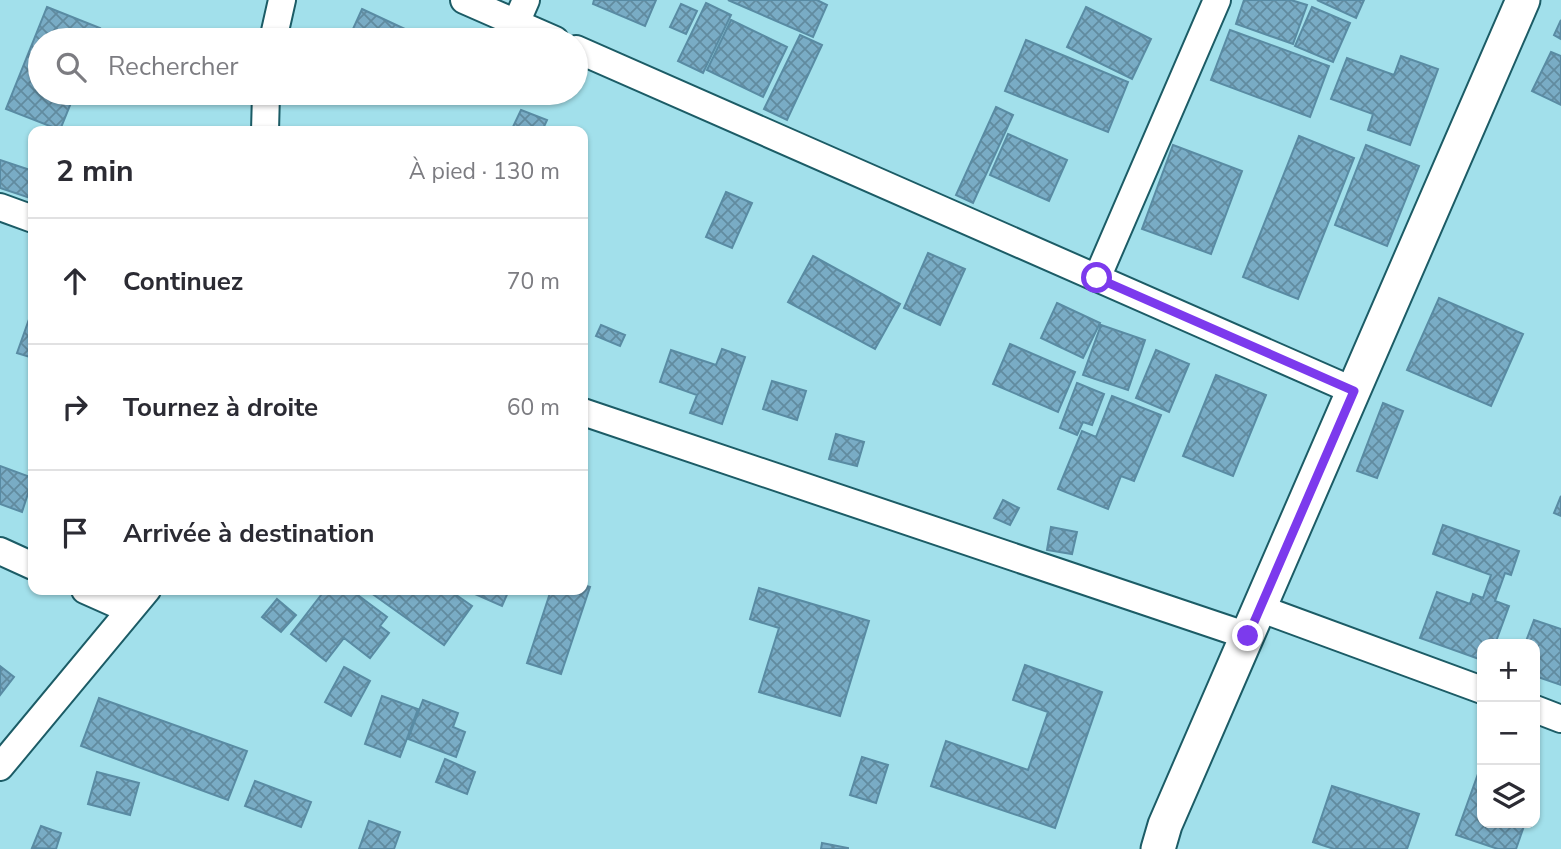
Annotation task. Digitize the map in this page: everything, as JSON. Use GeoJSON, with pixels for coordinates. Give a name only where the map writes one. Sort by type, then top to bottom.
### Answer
{"type":"FeatureCollection","features":[{"type":"Feature","properties":{"kind":"street"},"geometry":{"type":"LineString","coordinates":[[276,28],[282,0]]}},
{"type":"Feature","properties":{"kind":"street"},"geometry":{"type":"LineString","coordinates":[[464,0],[521,11],[541,28]]}},
{"type":"Feature","properties":{"kind":"street"},"geometry":{"type":"LineString","coordinates":[[1097,278],[1217,0]]}},
{"type":"Feature","properties":{"kind":"street"},"geometry":{"type":"LineString","coordinates":[[1158,849],[1165,825],[1523,0]]}},
{"type":"Feature","properties":{"kind":"street"},"geometry":{"type":"LineString","coordinates":[[588,54],[1354,391]]}},
{"type":"Feature","properties":{"kind":"street"},"geometry":{"type":"LineString","coordinates":[[265,126],[266,105]]}},
{"type":"Feature","properties":{"kind":"street"},"geometry":{"type":"LineString","coordinates":[[0,207],[28,217]]}},
{"type":"Feature","properties":{"kind":"street"},"geometry":{"type":"LineString","coordinates":[[588,414],[1253,622],[1477,689]]}},
{"type":"Feature","properties":{"kind":"street"},"geometry":{"type":"LineString","coordinates":[[0,551],[28,564]]}},
{"type":"Feature","properties":{"kind":"street"},"geometry":{"type":"LineString","coordinates":[[96,595],[130,610]]}},
{"type":"Feature","properties":{"kind":"street"},"geometry":{"type":"LineString","coordinates":[[0,767],[143,595]]}},
{"type":"Feature","properties":{"kind":"street"},"geometry":{"type":"LineString","coordinates":[[1540,711],[1561,719]]}},
{"type":"Feature","properties":{"kind":"building"},"geometry":{"type":"Polygon","coordinates":[[[594,0],[656,0],[645,26],[593,4],[594,0]]]}},
{"type":"Feature","properties":{"kind":"building"},"geometry":{"type":"Polygon","coordinates":[[[728,0],[817,0],[827,5],[813,37],[728,0]]]}},
{"type":"Feature","properties":{"kind":"building"},"geometry":{"type":"Polygon","coordinates":[[[1244,0],[1291,0],[1307,5],[1293,44],[1236,24],[1244,0]]]}},
{"type":"Feature","properties":{"kind":"building"},"geometry":{"type":"Polygon","coordinates":[[[1317,0],[1364,0],[1356,18],[1317,0]]]}},
{"type":"Feature","properties":{"kind":"building"},"geometry":{"type":"Polygon","coordinates":[[[706,3],[731,15],[703,73],[678,61],[706,3]]]}},
{"type":"Feature","properties":{"kind":"building"},"geometry":{"type":"Polygon","coordinates":[[[681,4],[697,11],[686,34],[670,27],[681,4]]]}},
{"type":"Feature","properties":{"kind":"building"},"geometry":{"type":"Polygon","coordinates":[[[47,7],[100,28],[39,28],[47,7]]]}},
{"type":"Feature","properties":{"kind":"building"},"geometry":{"type":"Polygon","coordinates":[[[1086,7],[1151,39],[1132,79],[1067,47],[1086,7]]]}},
{"type":"Feature","properties":{"kind":"building"},"geometry":{"type":"Polygon","coordinates":[[[1312,7],[1350,23],[1333,62],[1295,46],[1312,7]]]}},
{"type":"Feature","properties":{"kind":"building"},"geometry":{"type":"Polygon","coordinates":[[[362,9],[403,28],[353,28],[362,9]]]}},
{"type":"Feature","properties":{"kind":"building"},"geometry":{"type":"Polygon","coordinates":[[[731,20],[787,47],[763,97],[707,70],[731,20]]]}},
{"type":"Feature","properties":{"kind":"building"},"geometry":{"type":"Polygon","coordinates":[[[1561,20],[1561,39],[1554,35],[1561,20]]]}},
{"type":"Feature","properties":{"kind":"building"},"geometry":{"type":"Polygon","coordinates":[[[1230,30],[1329,66],[1310,117],[1211,80],[1230,30]]]}},
{"type":"Feature","properties":{"kind":"building"},"geometry":{"type":"Polygon","coordinates":[[[800,35],[822,45],[787,120],[764,109],[800,35]]]}},
{"type":"Feature","properties":{"kind":"building"},"geometry":{"type":"Polygon","coordinates":[[[1026,40],[1128,82],[1108,132],[1005,91],[1026,40]]]}},
{"type":"Feature","properties":{"kind":"building"},"geometry":{"type":"Polygon","coordinates":[[[1551,52],[1561,56],[1561,105],[1532,91],[1551,52]]]}},
{"type":"Feature","properties":{"kind":"building"},"geometry":{"type":"Polygon","coordinates":[[[28,54],[28,105],[70,105],[62,126],[50,126],[6,109],[28,54]]]}},
{"type":"Feature","properties":{"kind":"building"},"geometry":{"type":"Polygon","coordinates":[[[1401,56],[1438,69],[1410,145],[1368,130],[1373,114],[1331,99],[1347,58],[1394,75],[1401,56]]]}},
{"type":"Feature","properties":{"kind":"building"},"geometry":{"type":"Polygon","coordinates":[[[996,107],[1013,115],[973,203],[956,195],[996,107]]]}},
{"type":"Feature","properties":{"kind":"building"},"geometry":{"type":"Polygon","coordinates":[[[521,110],[547,120],[544,126],[513,126],[521,110]]]}},
{"type":"Feature","properties":{"kind":"building"},"geometry":{"type":"Polygon","coordinates":[[[1008,134],[1067,160],[1049,201],[990,175],[1008,134]]]}},
{"type":"Feature","properties":{"kind":"building"},"geometry":{"type":"Polygon","coordinates":[[[1299,136],[1354,158],[1298,299],[1243,277],[1299,136]]]}},
{"type":"Feature","properties":{"kind":"building"},"geometry":{"type":"Polygon","coordinates":[[[1173,145],[1242,171],[1211,254],[1142,229],[1173,145]]]}},
{"type":"Feature","properties":{"kind":"building"},"geometry":{"type":"Polygon","coordinates":[[[1366,145],[1419,166],[1387,246],[1335,225],[1366,145]]]}},
{"type":"Feature","properties":{"kind":"building"},"geometry":{"type":"Polygon","coordinates":[[[0,160],[28,169],[28,197],[0,188],[0,160]]]}},
{"type":"Feature","properties":{"kind":"building"},"geometry":{"type":"Polygon","coordinates":[[[726,192],[752,203],[732,248],[706,237],[726,192]]]}},
{"type":"Feature","properties":{"kind":"building"},"geometry":{"type":"Polygon","coordinates":[[[928,253],[965,269],[940,325],[904,308],[928,253]]]}},
{"type":"Feature","properties":{"kind":"building"},"geometry":{"type":"Polygon","coordinates":[[[813,256],[900,304],[875,349],[788,302],[813,256]]]}},
{"type":"Feature","properties":{"kind":"building"},"geometry":{"type":"Polygon","coordinates":[[[1439,298],[1523,334],[1491,406],[1407,370],[1439,298]]]}},
{"type":"Feature","properties":{"kind":"building"},"geometry":{"type":"Polygon","coordinates":[[[1057,303],[1100,323],[1083,358],[1041,338],[1057,303]]]}},
{"type":"Feature","properties":{"kind":"building"},"geometry":{"type":"Polygon","coordinates":[[[28,322],[28,356],[17,353],[28,322]]]}},
{"type":"Feature","properties":{"kind":"building"},"geometry":{"type":"Polygon","coordinates":[[[601,325],[625,335],[620,346],[596,336],[601,325]]]}},
{"type":"Feature","properties":{"kind":"building"},"geometry":{"type":"Polygon","coordinates":[[[1101,325],[1145,340],[1128,390],[1083,375],[1101,325]]]}},
{"type":"Feature","properties":{"kind":"building"},"geometry":{"type":"Polygon","coordinates":[[[1010,344],[1075,372],[1058,412],[993,384],[1010,344]]]}},
{"type":"Feature","properties":{"kind":"building"},"geometry":{"type":"Polygon","coordinates":[[[722,349],[745,357],[722,424],[690,413],[697,395],[660,382],[671,350],[716,365],[722,349]]]}},
{"type":"Feature","properties":{"kind":"building"},"geometry":{"type":"Polygon","coordinates":[[[1156,350],[1189,364],[1169,412],[1136,398],[1156,350]]]}},
{"type":"Feature","properties":{"kind":"building"},"geometry":{"type":"Polygon","coordinates":[[[1216,375],[1266,395],[1233,476],[1183,456],[1216,375]]]}},
{"type":"Feature","properties":{"kind":"building"},"geometry":{"type":"Polygon","coordinates":[[[772,381],[806,391],[797,420],[763,409],[772,381]]]}},
{"type":"Feature","properties":{"kind":"building"},"geometry":{"type":"Polygon","coordinates":[[[1077,383],[1104,394],[1092,425],[1083,422],[1077,435],[1060,428],[1077,383]]]}},
{"type":"Feature","properties":{"kind":"building"},"geometry":{"type":"Polygon","coordinates":[[[1112,396],[1161,415],[1134,481],[1121,476],[1108,509],[1058,489],[1082,431],[1096,437],[1112,396]]]}},
{"type":"Feature","properties":{"kind":"building"},"geometry":{"type":"Polygon","coordinates":[[[1383,403],[1403,411],[1377,478],[1357,471],[1383,403]]]}},
{"type":"Feature","properties":{"kind":"building"},"geometry":{"type":"Polygon","coordinates":[[[836,434],[864,442],[857,466],[829,459],[836,434]]]}},
{"type":"Feature","properties":{"kind":"building"},"geometry":{"type":"Polygon","coordinates":[[[0,466],[28,476],[28,493],[22,512],[0,504],[0,466]]]}},
{"type":"Feature","properties":{"kind":"building"},"geometry":{"type":"Polygon","coordinates":[[[1561,496],[1561,516],[1554,513],[1561,496]]]}},
{"type":"Feature","properties":{"kind":"building"},"geometry":{"type":"Polygon","coordinates":[[[1003,500],[1019,508],[1010,525],[994,518],[1003,500]]]}},
{"type":"Feature","properties":{"kind":"building"},"geometry":{"type":"Polygon","coordinates":[[[1443,525],[1519,551],[1511,575],[1505,573],[1495,601],[1509,606],[1497,639],[1477,639],[1477,658],[1420,638],[1437,592],[1470,604],[1473,594],[1483,598],[1491,575],[1433,554],[1443,525]]]}},
{"type":"Feature","properties":{"kind":"building"},"geometry":{"type":"Polygon","coordinates":[[[1051,527],[1077,532],[1072,554],[1047,550],[1051,527]]]}},
{"type":"Feature","properties":{"kind":"building"},"geometry":{"type":"Polygon","coordinates":[[[759,588],[869,621],[840,716],[759,692],[779,628],[750,619],[759,588]]]}},
{"type":"Feature","properties":{"kind":"building"},"geometry":{"type":"Polygon","coordinates":[[[321,595],[358,595],[387,617],[380,626],[389,633],[370,658],[344,638],[326,661],[291,634],[321,595]]]}},
{"type":"Feature","properties":{"kind":"building"},"geometry":{"type":"Polygon","coordinates":[[[374,595],[456,595],[472,606],[444,645],[374,595]]]}},
{"type":"Feature","properties":{"kind":"building"},"geometry":{"type":"Polygon","coordinates":[[[477,595],[507,595],[502,606],[477,595]]]}},
{"type":"Feature","properties":{"kind":"building"},"geometry":{"type":"Polygon","coordinates":[[[549,595],[587,595],[561,674],[527,663],[549,595]]]}},
{"type":"Feature","properties":{"kind":"building"},"geometry":{"type":"Polygon","coordinates":[[[277,599],[296,615],[281,632],[262,617],[277,599]]]}},
{"type":"Feature","properties":{"kind":"building"},"geometry":{"type":"Polygon","coordinates":[[[1534,620],[1561,629],[1561,685],[1540,678],[1540,639],[1527,639],[1534,620]]]}},
{"type":"Feature","properties":{"kind":"building"},"geometry":{"type":"Polygon","coordinates":[[[1025,665],[1102,692],[1055,828],[931,786],[946,741],[1028,770],[1048,712],[1013,700],[1025,665]]]}},
{"type":"Feature","properties":{"kind":"building"},"geometry":{"type":"Polygon","coordinates":[[[0,666],[14,677],[0,695],[0,666]]]}},
{"type":"Feature","properties":{"kind":"building"},"geometry":{"type":"Polygon","coordinates":[[[344,667],[370,681],[351,716],[325,702],[344,667]]]}},
{"type":"Feature","properties":{"kind":"building"},"geometry":{"type":"Polygon","coordinates":[[[382,696],[418,709],[400,757],[365,744],[382,696]]]}},
{"type":"Feature","properties":{"kind":"building"},"geometry":{"type":"Polygon","coordinates":[[[99,698],[247,751],[228,800],[81,746],[99,698]]]}},
{"type":"Feature","properties":{"kind":"building"},"geometry":{"type":"Polygon","coordinates":[[[423,700],[458,713],[453,727],[465,732],[456,757],[408,739],[423,700]]]}},
{"type":"Feature","properties":{"kind":"building"},"geometry":{"type":"Polygon","coordinates":[[[862,757],[888,765],[876,803],[850,795],[862,757]]]}},
{"type":"Feature","properties":{"kind":"building"},"geometry":{"type":"Polygon","coordinates":[[[445,759],[475,772],[467,794],[436,782],[445,759]]]}},
{"type":"Feature","properties":{"kind":"building"},"geometry":{"type":"Polygon","coordinates":[[[97,772],[139,783],[130,815],[88,804],[97,772]]]}},
{"type":"Feature","properties":{"kind":"building"},"geometry":{"type":"Polygon","coordinates":[[[1477,777],[1477,828],[1523,828],[1516,849],[1498,849],[1456,835],[1477,777]]]}},
{"type":"Feature","properties":{"kind":"building"},"geometry":{"type":"Polygon","coordinates":[[[255,781],[311,802],[301,827],[245,806],[255,781]]]}},
{"type":"Feature","properties":{"kind":"building"},"geometry":{"type":"Polygon","coordinates":[[[1332,786],[1419,814],[1407,849],[1334,849],[1313,842],[1332,786]]]}},
{"type":"Feature","properties":{"kind":"building"},"geometry":{"type":"Polygon","coordinates":[[[369,821],[400,832],[394,849],[359,849],[369,821]]]}},
{"type":"Feature","properties":{"kind":"building"},"geometry":{"type":"Polygon","coordinates":[[[41,826],[61,833],[56,849],[32,848],[41,826]]]}},
{"type":"Feature","properties":{"kind":"building"},"geometry":{"type":"Polygon","coordinates":[[[822,843],[848,848],[848,849],[821,849],[822,843]]]}},
{"type":"Feature","properties":{"kind":"route"},"geometry":{"type":"LineString","coordinates":[[1097,278],[1354,391],[1248,636]]}}]}
